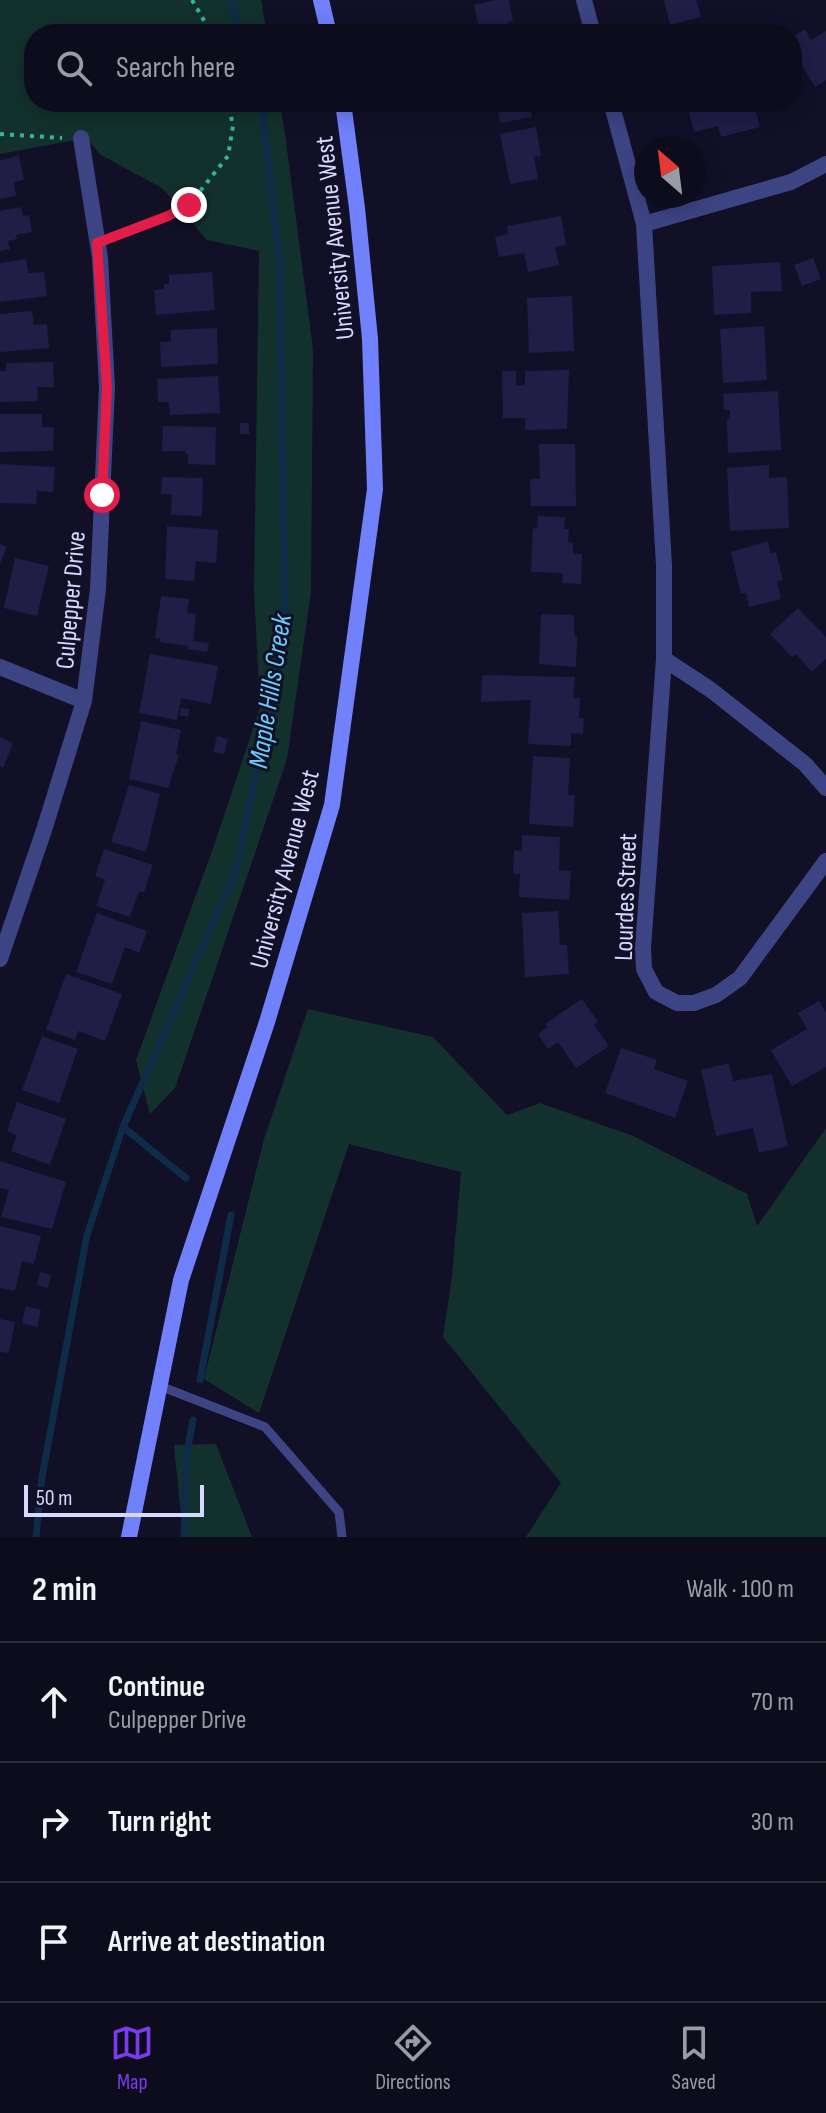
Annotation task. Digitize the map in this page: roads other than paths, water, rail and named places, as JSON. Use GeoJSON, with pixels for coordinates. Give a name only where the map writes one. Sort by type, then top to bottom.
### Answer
{"type":"FeatureCollection","features":[{"type":"Feature","properties":{"kind":"main road"},"geometry":{"type":"LineString","coordinates":[[321,0],[327,24]]}},
{"type":"Feature","properties":{"kind":"main road","name":"University Avenue West"},"geometry":{"type":"LineString","coordinates":[[129,1537],[181,1280],[267,1022],[332,805],[375,489],[370,339],[344,112]]}},
{"type":"Feature","properties":{"kind":"street"},"geometry":{"type":"LineString","coordinates":[[584,0],[590,24]]}},
{"type":"Feature","properties":{"kind":"street","name":"Lourdes Street"},"geometry":{"type":"LineString","coordinates":[[614,112],[644,224],[664,565],[664,659],[643,948],[644,969],[656,992],[677,1003],[694,1003],[716,995],[740,978],[826,861]]}},
{"type":"Feature","properties":{"kind":"street","name":"Culpepper Drive"},"geometry":{"type":"LineString","coordinates":[[0,959],[84,701],[98,589],[107,387],[97,243],[81,138]]}},
{"type":"Feature","properties":{"kind":"street"},"geometry":{"type":"LineString","coordinates":[[644,224],[791,182],[826,164]]}},
{"type":"Feature","properties":{"kind":"street"},"geometry":{"type":"LineString","coordinates":[[664,659],[711,690],[805,764],[826,788]]}},
{"type":"Feature","properties":{"kind":"street"},"geometry":{"type":"LineString","coordinates":[[0,667],[84,701]]}},
{"type":"Feature","properties":{"kind":"lane"},"geometry":{"type":"LineString","coordinates":[[160,1386],[265,1427],[339,1512],[342,1537]]}},
{"type":"Feature","properties":{"kind":"waterway","name":"Maple Hills Creek"},"geometry":{"type":"LineString","coordinates":[[230,0],[238,24]]}},
{"type":"Feature","properties":{"kind":"waterway","name":"Maple Hills Creek"},"geometry":{"type":"LineString","coordinates":[[36,1537],[42,1477],[87,1235],[123,1127],[237,868],[285,627],[280,267],[262,112]]}},
{"type":"Feature","properties":{"kind":"waterway","name":"Maple Hills Creek"},"geometry":{"type":"LineString","coordinates":[[123,1127],[186,1178]]}},
{"type":"Feature","properties":{"kind":"waterway","name":"Maple Hills Creek"},"geometry":{"type":"LineString","coordinates":[[200,1380],[231,1215]]}},
{"type":"Feature","properties":{"kind":"waterway","name":"Maple Hills Creek"},"geometry":{"type":"LineString","coordinates":[[184,1537],[186,1457],[193,1420]]}}]}
